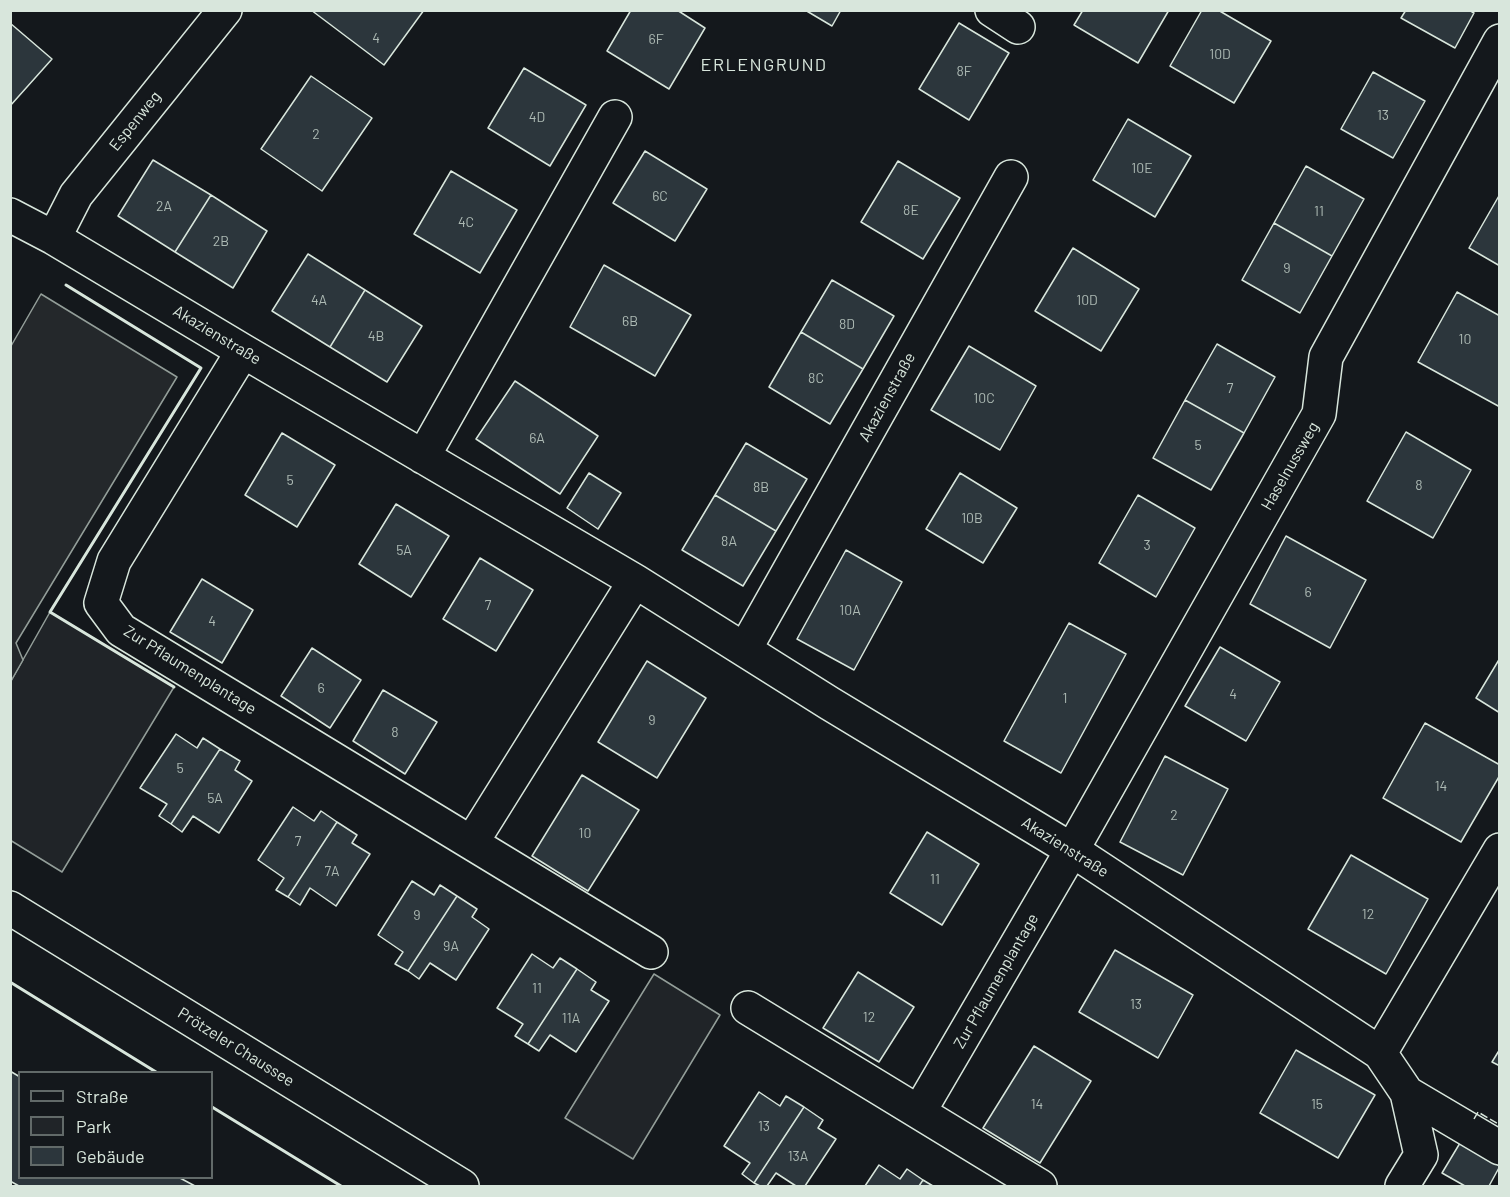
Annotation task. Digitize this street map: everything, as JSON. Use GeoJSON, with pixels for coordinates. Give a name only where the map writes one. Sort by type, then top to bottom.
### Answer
{"type":"FeatureCollection","features":[{"type":"Feature","properties":{"kind":"street","name":"Espenweg"},"geometry":{"type":"LineString","coordinates":[[54,238],[76,195],[225,10]]}},
{"type":"Feature","properties":{"kind":"street","name":"Haselnussweg"},"geometry":{"type":"LineString","coordinates":[[1072,850],[1320,414],[1326,357],[1500,41]]}},
{"type":"Feature","properties":{"kind":"street"},"geometry":{"type":"LineString","coordinates":[[423,457],[615,117]]}},
{"type":"Feature","properties":{"kind":"street","name":"Akazienstraße"},"geometry":{"type":"LineString","coordinates":[[745,649],[1011,177]]}},
{"type":"Feature","properties":{"kind":"street","name":"Akazienstraße"},"geometry":{"type":"LineString","coordinates":[[10,215],[54,238],[634,581],[1072,850],[1380,1053],[1407,1093],[1500,1148]]}},
{"type":"Feature","properties":{"kind":"street","name":"Zur Pflaumenplantage"},"geometry":{"type":"LineString","coordinates":[[243,351],[114,561],[101,603],[121,630],[651,952]]}},
{"type":"Feature","properties":{"kind":"street"},"geometry":{"type":"LineString","coordinates":[[472,842],[634,581]]}},
{"type":"Feature","properties":{"kind":"street","name":"Zur Pflaumenplantage"},"geometry":{"type":"LineString","coordinates":[[919,1112],[1072,850]]}},
{"type":"Feature","properties":{"kind":"street"},"geometry":{"type":"LineString","coordinates":[[1380,1053],[1500,850]]}},
{"type":"Feature","properties":{"kind":"street","name":"Prötzeler Chaussee"},"geometry":{"type":"LineString","coordinates":[[10,908],[462,1186]]}},
{"type":"Feature","properties":{"kind":"street"},"geometry":{"type":"LineString","coordinates":[[748,1008],[1040,1186]]}},
{"type":"Feature","properties":{"kind":"street"},"geometry":{"type":"LineString","coordinates":[[1402,1186],[1421,1155],[1407,1093]]}},
{"type":"Feature","properties":{"kind":"green space"},"geometry":{"type":"Polygon","coordinates":[[[50,612],[174,687],[62,872],[10,840],[11,681],[50,612]]]}},
{"type":"Feature","properties":{"kind":"green space"},"geometry":{"type":"Polygon","coordinates":[[[654,974],[720,1015],[633,1159],[565,1118],[654,974]]]}},
{"type":"Feature","properties":{"kind":"shaded area"},"geometry":{"type":"Polygon","coordinates":[[[41,294],[177,377],[16,643],[23,660],[11,681],[11,346],[41,294]]]}},
{"type":"Feature","properties":{"kind":"building"},"geometry":{"type":"Polygon","coordinates":[[[311,10],[424,10],[384,65],[311,10]]]}},
{"type":"Feature","properties":{"kind":"building"},"geometry":{"type":"Polygon","coordinates":[[[631,10],[677,10],[705,28],[669,89],[607,51],[631,10]]]}},
{"type":"Feature","properties":{"kind":"building"},"geometry":{"type":"Polygon","coordinates":[[[805,10],[841,10],[832,26],[805,10]]]}},
{"type":"Feature","properties":{"kind":"building"},"geometry":{"type":"Polygon","coordinates":[[[1083,10],[1169,10],[1138,63],[1074,25],[1083,10]]]}},
{"type":"Feature","properties":{"kind":"building"},"geometry":{"type":"Polygon","coordinates":[[[1202,10],[1218,10],[1271,41],[1234,103],[1170,66],[1202,10]]]}},
{"type":"Feature","properties":{"kind":"building"},"geometry":{"type":"Polygon","coordinates":[[[1406,10],[1469,10],[1474,13],[1455,48],[1401,18],[1406,10]]]}},
{"type":"Feature","properties":{"kind":"building"},"geometry":{"type":"Polygon","coordinates":[[[10,23],[52,59],[10,106],[10,23]]]}},
{"type":"Feature","properties":{"kind":"building"},"geometry":{"type":"Polygon","coordinates":[[[959,23],[1009,53],[969,120],[919,89],[959,23]]]}},
{"type":"Feature","properties":{"kind":"building"},"geometry":{"type":"Polygon","coordinates":[[[524,68],[586,105],[550,166],[488,128],[524,68]]]}},
{"type":"Feature","properties":{"kind":"building"},"geometry":{"type":"Polygon","coordinates":[[[1373,72],[1425,101],[1393,158],[1341,129],[1373,72]]]}},
{"type":"Feature","properties":{"kind":"building"},"geometry":{"type":"Polygon","coordinates":[[[311,76],[372,118],[322,191],[261,149],[311,76]]]}},
{"type":"Feature","properties":{"kind":"building"},"geometry":{"type":"Polygon","coordinates":[[[1128,119],[1191,156],[1155,217],[1093,180],[1128,119]]]}},
{"type":"Feature","properties":{"kind":"building"},"geometry":{"type":"Polygon","coordinates":[[[645,151],[707,189],[675,241],[613,203],[645,151]]]}},
{"type":"Feature","properties":{"kind":"building"},"geometry":{"type":"Polygon","coordinates":[[[153,160],[211,195],[175,252],[118,216],[153,160]]]}},
{"type":"Feature","properties":{"kind":"building"},"geometry":{"type":"Polygon","coordinates":[[[898,161],[960,198],[923,259],[861,222],[898,161]]]}},
{"type":"Feature","properties":{"kind":"building"},"geometry":{"type":"Polygon","coordinates":[[[1306,166],[1364,199],[1332,256],[1274,223],[1306,166]]]}},
{"type":"Feature","properties":{"kind":"building"},"geometry":{"type":"Polygon","coordinates":[[[451,171],[517,210],[480,273],[414,234],[451,171]]]}},
{"type":"Feature","properties":{"kind":"building"},"geometry":{"type":"Polygon","coordinates":[[[1500,194],[1500,266],[1469,248],[1500,194]]]}},
{"type":"Feature","properties":{"kind":"building"},"geometry":{"type":"Polygon","coordinates":[[[211,195],[267,231],[233,288],[175,252],[211,195]]]}},
{"type":"Feature","properties":{"kind":"building"},"geometry":{"type":"Polygon","coordinates":[[[1274,223],[1332,256],[1300,313],[1242,280],[1274,223]]]}},
{"type":"Feature","properties":{"kind":"building"},"geometry":{"type":"Polygon","coordinates":[[[1073,248],[1139,289],[1101,351],[1035,311],[1073,248]]]}},
{"type":"Feature","properties":{"kind":"building"},"geometry":{"type":"Polygon","coordinates":[[[308,254],[365,290],[330,347],[272,311],[308,254]]]}},
{"type":"Feature","properties":{"kind":"building"},"geometry":{"type":"Polygon","coordinates":[[[604,265],[691,315],[655,376],[570,327],[604,265]]]}},
{"type":"Feature","properties":{"kind":"building"},"geometry":{"type":"Polygon","coordinates":[[[832,280],[894,316],[863,369],[801,332],[832,280]]]}},
{"type":"Feature","properties":{"kind":"building"},"geometry":{"type":"Polygon","coordinates":[[[365,290],[422,326],[387,382],[330,347],[365,290]]]}},
{"type":"Feature","properties":{"kind":"building"},"geometry":{"type":"Polygon","coordinates":[[[1457,292],[1500,316],[1500,407],[1418,362],[1457,292]]]}},
{"type":"Feature","properties":{"kind":"building"},"geometry":{"type":"Polygon","coordinates":[[[801,332],[863,369],[830,424],[769,387],[801,332]]]}},
{"type":"Feature","properties":{"kind":"building"},"geometry":{"type":"Polygon","coordinates":[[[1217,344],[1275,377],[1244,433],[1185,400],[1217,344]]]}},
{"type":"Feature","properties":{"kind":"building"},"geometry":{"type":"Polygon","coordinates":[[[969,346],[1036,386],[1000,450],[931,410],[969,346]]]}},
{"type":"Feature","properties":{"kind":"building"},"geometry":{"type":"Polygon","coordinates":[[[515,381],[598,436],[560,494],[476,439],[515,381]]]}},
{"type":"Feature","properties":{"kind":"building"},"geometry":{"type":"Polygon","coordinates":[[[1185,400],[1244,433],[1211,490],[1153,458],[1185,400]]]}},
{"type":"Feature","properties":{"kind":"building"},"geometry":{"type":"Polygon","coordinates":[[[1406,432],[1471,470],[1433,538],[1367,501],[1406,432]]]}},
{"type":"Feature","properties":{"kind":"building"},"geometry":{"type":"Polygon","coordinates":[[[282,433],[335,465],[297,527],[245,495],[282,433]]]}},
{"type":"Feature","properties":{"kind":"building"},"geometry":{"type":"Polygon","coordinates":[[[746,443],[807,479],[776,531],[715,495],[746,443]]]}},
{"type":"Feature","properties":{"kind":"building"},"geometry":{"type":"Polygon","coordinates":[[[589,473],[621,493],[598,529],[567,508],[589,473]]]}},
{"type":"Feature","properties":{"kind":"building"},"geometry":{"type":"Polygon","coordinates":[[[960,473],[1017,508],[983,563],[926,529],[960,473]]]}},
{"type":"Feature","properties":{"kind":"building"},"geometry":{"type":"Polygon","coordinates":[[[715,495],[776,531],[743,586],[682,550],[715,495]]]}},
{"type":"Feature","properties":{"kind":"building"},"geometry":{"type":"Polygon","coordinates":[[[1138,495],[1195,528],[1156,597],[1099,563],[1138,495]]]}},
{"type":"Feature","properties":{"kind":"building"},"geometry":{"type":"Polygon","coordinates":[[[396,504],[449,536],[411,597],[359,564],[396,504]]]}},
{"type":"Feature","properties":{"kind":"building"},"geometry":{"type":"Polygon","coordinates":[[[1286,536],[1366,580],[1330,648],[1250,604],[1286,536]]]}},
{"type":"Feature","properties":{"kind":"building"},"geometry":{"type":"Polygon","coordinates":[[[846,550],[902,582],[854,670],[797,639],[846,550]]]}},
{"type":"Feature","properties":{"kind":"building"},"geometry":{"type":"Polygon","coordinates":[[[480,558],[533,590],[496,651],[443,619],[480,558]]]}},
{"type":"Feature","properties":{"kind":"building"},"geometry":{"type":"Polygon","coordinates":[[[202,579],[253,610],[222,663],[170,632],[202,579]]]}},
{"type":"Feature","properties":{"kind":"building"},"geometry":{"type":"Polygon","coordinates":[[[1069,623],[1126,654],[1061,773],[1004,741],[1069,623]]]}},
{"type":"Feature","properties":{"kind":"building"},"geometry":{"type":"Polygon","coordinates":[[[1220,647],[1280,682],[1246,741],[1185,706],[1220,647]]]}},
{"type":"Feature","properties":{"kind":"building"},"geometry":{"type":"Polygon","coordinates":[[[312,648],[361,680],[330,728],[281,696],[312,648]]]}},
{"type":"Feature","properties":{"kind":"building"},"geometry":{"type":"Polygon","coordinates":[[[1500,658],[1500,713],[1476,698],[1500,658]]]}},
{"type":"Feature","properties":{"kind":"building"},"geometry":{"type":"Polygon","coordinates":[[[647,661],[706,698],[657,778],[598,742],[647,661]]]}},
{"type":"Feature","properties":{"kind":"building"},"geometry":{"type":"Polygon","coordinates":[[[383,690],[437,722],[405,774],[353,741],[383,690]]]}},
{"type":"Feature","properties":{"kind":"building"},"geometry":{"type":"Polygon","coordinates":[[[1425,723],[1500,765],[1500,775],[1461,842],[1383,798],[1425,723]]]}},
{"type":"Feature","properties":{"kind":"building"},"geometry":{"type":"Polygon","coordinates":[[[176,734],[197,748],[203,738],[220,749],[171,824],[159,816],[167,804],[140,788],[176,734]]]}},
{"type":"Feature","properties":{"kind":"building"},"geometry":{"type":"Polygon","coordinates":[[[220,749],[240,761],[235,770],[252,781],[219,833],[193,816],[182,832],[171,824],[220,749]]]}},
{"type":"Feature","properties":{"kind":"building"},"geometry":{"type":"Polygon","coordinates":[[[1165,756],[1228,789],[1183,875],[1120,842],[1165,756]]]}},
{"type":"Feature","properties":{"kind":"building"},"geometry":{"type":"Polygon","coordinates":[[[582,775],[639,810],[588,891],[532,856],[582,775]]]}},
{"type":"Feature","properties":{"kind":"building"},"geometry":{"type":"Polygon","coordinates":[[[293,807],[314,821],[321,811],[337,822],[288,897],[276,890],[284,878],[258,860],[293,807]]]}},
{"type":"Feature","properties":{"kind":"building"},"geometry":{"type":"Polygon","coordinates":[[[337,822],[357,835],[352,843],[370,854],[336,906],[310,888],[300,905],[288,897],[337,822]]]}},
{"type":"Feature","properties":{"kind":"building"},"geometry":{"type":"Polygon","coordinates":[[[927,832],[979,864],[942,925],[890,893],[927,832]]]}},
{"type":"Feature","properties":{"kind":"building"},"geometry":{"type":"Polygon","coordinates":[[[1351,855],[1428,899],[1386,974],[1308,929],[1351,855]]]}},
{"type":"Feature","properties":{"kind":"building"},"geometry":{"type":"Polygon","coordinates":[[[412,881],[434,895],[440,885],[457,896],[408,971],[395,964],[403,952],[378,935],[412,881]]]}},
{"type":"Feature","properties":{"kind":"building"},"geometry":{"type":"Polygon","coordinates":[[[457,896],[477,909],[472,917],[489,929],[456,980],[430,963],[419,979],[408,971],[457,896]]]}},
{"type":"Feature","properties":{"kind":"building"},"geometry":{"type":"Polygon","coordinates":[[[1115,950],[1193,995],[1158,1058],[1079,1012],[1115,950]]]}},
{"type":"Feature","properties":{"kind":"building"},"geometry":{"type":"Polygon","coordinates":[[[532,954],[553,968],[560,958],[577,969],[528,1044],[515,1036],[523,1024],[497,1008],[532,954]]]}},
{"type":"Feature","properties":{"kind":"building"},"geometry":{"type":"Polygon","coordinates":[[[577,969],[596,982],[591,990],[609,1001],[576,1052],[550,1035],[539,1051],[528,1044],[577,969]]]}},
{"type":"Feature","properties":{"kind":"building"},"geometry":{"type":"Polygon","coordinates":[[[858,972],[914,1007],[879,1062],[823,1028],[858,972]]]}},
{"type":"Feature","properties":{"kind":"building"},"geometry":{"type":"Polygon","coordinates":[[[1034,1046],[1091,1081],[1040,1163],[983,1128],[1034,1046]]]}},
{"type":"Feature","properties":{"kind":"building"},"geometry":{"type":"Polygon","coordinates":[[[1500,1049],[1500,1066],[1492,1062],[1500,1049]]]}},
{"type":"Feature","properties":{"kind":"building"},"geometry":{"type":"Polygon","coordinates":[[[1296,1050],[1375,1095],[1338,1158],[1260,1113],[1296,1050]]]}},
{"type":"Feature","properties":{"kind":"building"},"geometry":{"type":"Polygon","coordinates":[[[10,1071],[18,1076],[18,1179],[182,1179],[195,1186],[19,1186],[10,1181],[10,1071]]]}},
{"type":"Feature","properties":{"kind":"building"},"geometry":{"type":"Polygon","coordinates":[[[759,1092],[780,1106],[786,1096],[804,1107],[754,1183],[742,1174],[750,1163],[724,1146],[759,1092]]]}},
{"type":"Feature","properties":{"kind":"building"},"geometry":{"type":"Polygon","coordinates":[[[804,1107],[823,1120],[818,1128],[836,1139],[805,1186],[796,1186],[776,1173],[767,1186],[754,1183],[804,1107]]]}},
{"type":"Feature","properties":{"kind":"building"},"geometry":{"type":"Polygon","coordinates":[[[1460,1143],[1500,1166],[1489,1186],[1465,1186],[1442,1173],[1460,1143]]]}},
{"type":"Feature","properties":{"kind":"building"},"geometry":{"type":"Polygon","coordinates":[[[879,1165],[900,1179],[907,1169],[923,1180],[919,1186],[865,1186],[879,1165]]]}},
{"type":"Feature","properties":{"kind":"building"},"geometry":{"type":"Polygon","coordinates":[[[923,1180],[933,1186],[919,1186],[923,1180]]]}},
{"type":"Feature","properties":{"kind":"fence"},"geometry":{"type":"LineString","coordinates":[[1474,1119],[1478,1112],[1500,1125]]}},
{"type":"Feature","properties":{"kind":"wall"},"geometry":{"type":"LineString","coordinates":[[66,285],[201,368],[50,612],[174,687]]}},
{"type":"Feature","properties":{"kind":"wall"},"geometry":{"type":"LineString","coordinates":[[10,982],[154,1071]]}},
{"type":"Feature","properties":{"kind":"wall"},"geometry":{"type":"LineString","coordinates":[[213,1108],[341,1186]]}},
{"type":"Feature","properties":{"kind":"district","name":"ERLENGRUND"},"geometry":{"type":"Point","coordinates":[764,65]}}]}
